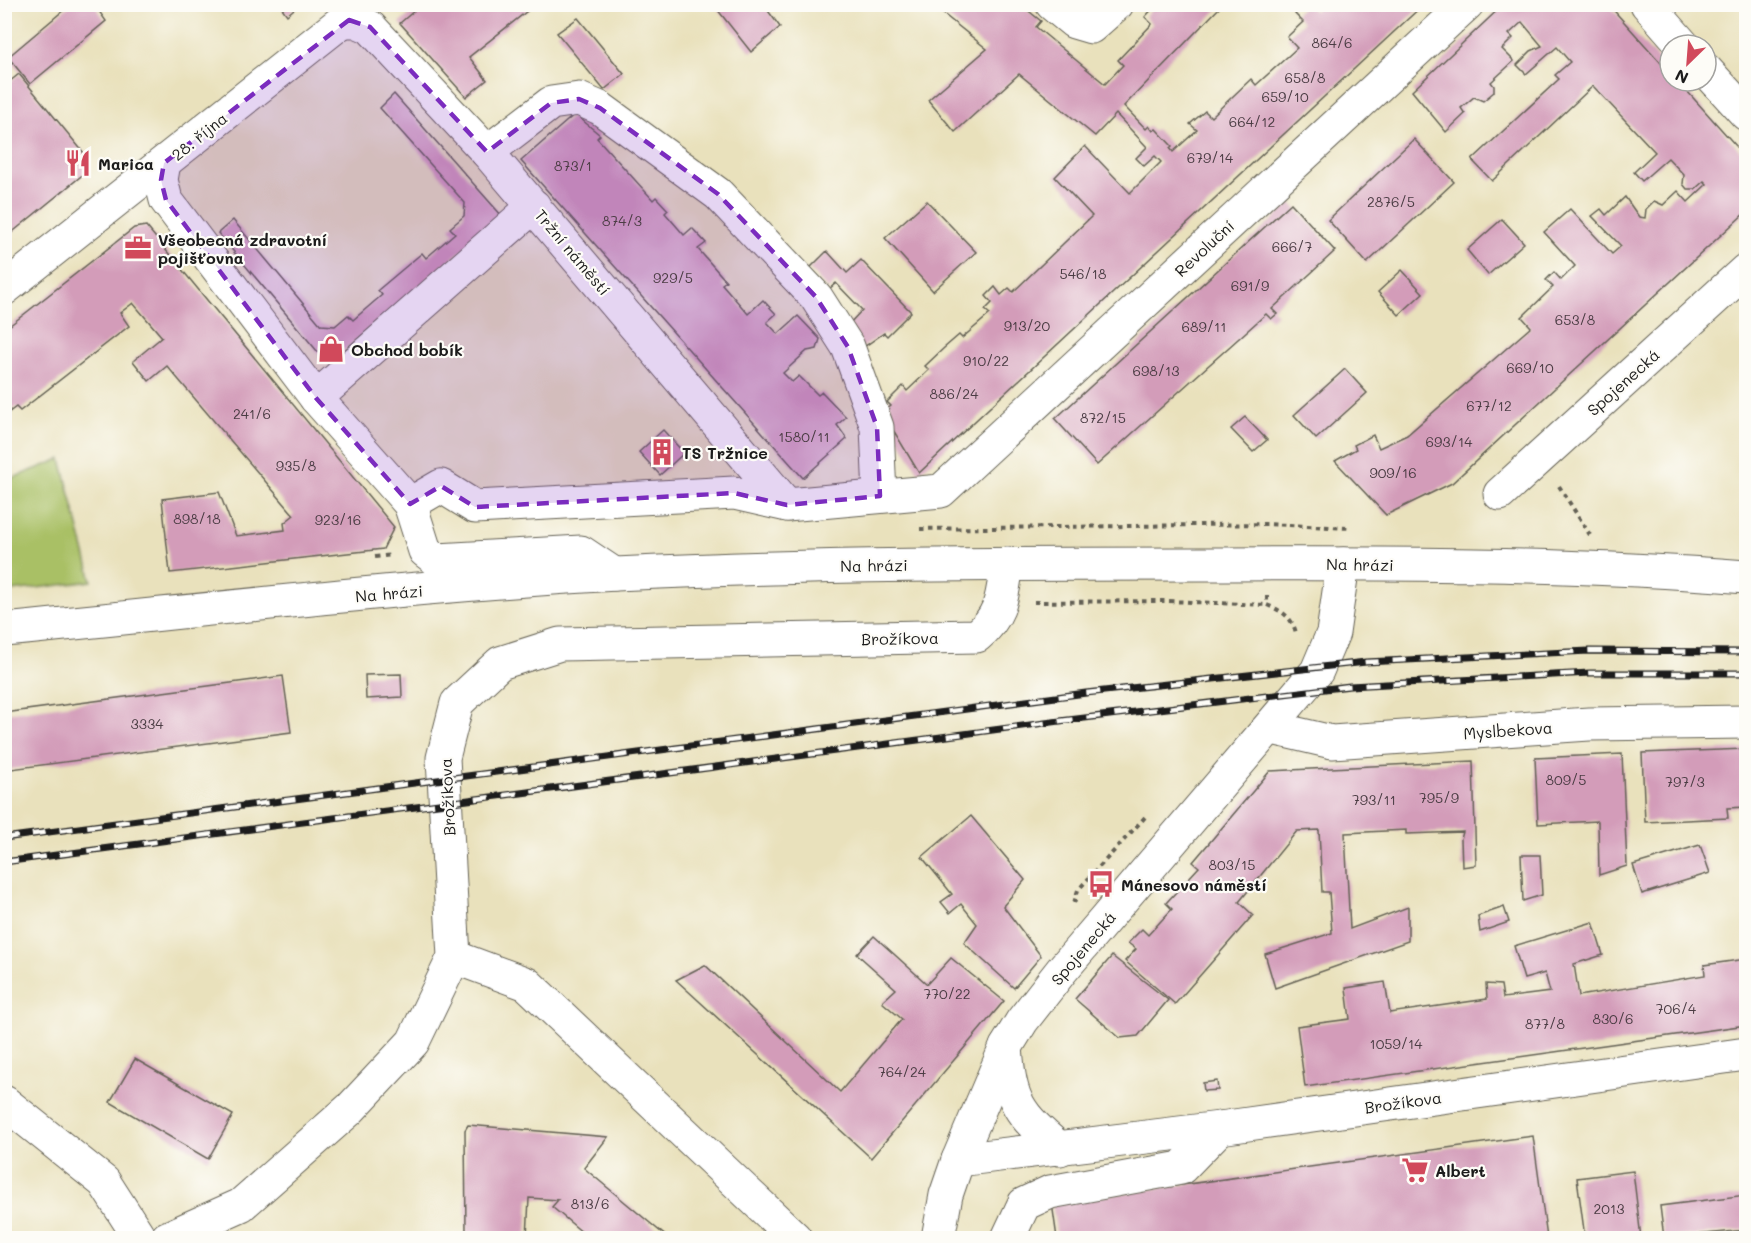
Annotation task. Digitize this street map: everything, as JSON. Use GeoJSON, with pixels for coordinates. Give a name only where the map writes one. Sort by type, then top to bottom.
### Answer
{"type":"FeatureCollection","features":[{"type":"Feature","properties":{"kind":"street"},"geometry":{"type":"LineString","coordinates":[[1052,4],[1074,22],[1091,27],[1117,4]]}},
{"type":"Feature","properties":{"kind":"street","name":"Revoluční"},"geometry":{"type":"LineString","coordinates":[[880,496],[942,491],[1467,4]]}},
{"type":"Feature","properties":{"kind":"street"},"geometry":{"type":"LineString","coordinates":[[1647,4],[1672,33]]}},
{"type":"Feature","properties":{"kind":"street","name":"Tržní náměstí"},"geometry":{"type":"LineString","coordinates":[[353,13],[356,21],[370,27],[487,152],[787,505]]}},
{"type":"Feature","properties":{"kind":"street","name":"28. října"},"geometry":{"type":"LineString","coordinates":[[4,289],[353,13]]}},
{"type":"Feature","properties":{"kind":"street"},"geometry":{"type":"LineString","coordinates":[[1718,83],[1746,114]]}},
{"type":"Feature","properties":{"kind":"street"},"geometry":{"type":"LineString","coordinates":[[410,504],[441,486],[475,507],[734,493],[787,505],[880,496],[877,427],[848,347],[816,297],[718,194],[600,108],[579,99],[551,103],[487,152]]}},
{"type":"Feature","properties":{"kind":"street"},"geometry":{"type":"LineString","coordinates":[[164,163],[161,180],[166,200],[316,398],[410,504],[425,551],[437,560],[580,552],[614,574]]}},
{"type":"Feature","properties":{"kind":"street"},"geometry":{"type":"LineString","coordinates":[[316,398],[534,206]]}},
{"type":"Feature","properties":{"kind":"street","name":"Spojenecká"},"geometry":{"type":"LineString","coordinates":[[1500,494],[1746,270]]}},
{"type":"Feature","properties":{"kind":"street","name":"Na hrázi"},"geometry":{"type":"LineString","coordinates":[[4,630],[497,583],[614,574],[862,564],[1266,563],[1581,567],[1746,578]]}},
{"type":"Feature","properties":{"kind":"street","name":"Brožíkova"},"geometry":{"type":"LineString","coordinates":[[454,957],[442,758],[457,703],[500,663],[560,644],[977,636],[992,623],[1000,602],[1007,564]]}},
{"type":"Feature","properties":{"kind":"street","name":"Spojenecká"},"geometry":{"type":"LineString","coordinates":[[938,1239],[946,1195],[958,1160],[1006,1047],[1023,1021],[1069,962],[1272,728],[1317,672],[1333,633],[1343,564]]}},
{"type":"Feature","properties":{"kind":"street","name":"Myslbekova"},"geometry":{"type":"LineString","coordinates":[[1272,728],[1332,742],[1589,724],[1746,722]]}},
{"type":"Feature","properties":{"kind":"street"},"geometry":{"type":"LineString","coordinates":[[167,1239],[241,1205],[350,1109],[413,1042],[454,957],[527,984],[795,1239]]}},
{"type":"Feature","properties":{"kind":"street"},"geometry":{"type":"LineString","coordinates":[[1006,1047],[1008,1080],[1015,1103],[1036,1128],[1060,1149]]}},
{"type":"Feature","properties":{"kind":"street","name":"Brožíkova"},"geometry":{"type":"LineString","coordinates":[[958,1160],[1220,1128],[1746,1054]]}},
{"type":"Feature","properties":{"kind":"street"},"geometry":{"type":"LineString","coordinates":[[4,1102],[105,1182],[140,1239]]}},
{"type":"Feature","properties":{"kind":"street"},"geometry":{"type":"LineString","coordinates":[[1008,1239],[1024,1204],[1050,1192],[1181,1168],[1220,1128]]}},
{"type":"Feature","properties":{"kind":"path"},"geometry":{"type":"LineString","coordinates":[[1540,458],[1594,541]]}},
{"type":"Feature","properties":{"kind":"path"},"geometry":{"type":"LineString","coordinates":[[1267,524],[1267,605],[1282,610],[1293,623],[1297,640]]}},
{"type":"Feature","properties":{"kind":"path"},"geometry":{"type":"LineString","coordinates":[[1078,890],[1153,808]]}},
{"type":"Feature","properties":{"kind":"highlighted area"},"geometry":{"type":"Polygon","coordinates":[[[349,20],[370,27],[487,152],[551,103],[579,99],[600,108],[718,194],[816,297],[848,347],[877,427],[880,496],[787,505],[734,493],[475,507],[441,486],[410,504],[316,398],[166,200],[161,180],[164,163],[349,20]]]}},
{"type":"Feature","properties":{"kind":"green space"},"geometry":{"type":"Polygon","coordinates":[[[61,459],[92,581],[5,592],[5,481],[61,459]]]}},
{"type":"Feature","properties":{"kind":"building"},"geometry":{"type":"Polygon","coordinates":[[[71,4],[94,4],[106,21],[30,84],[8,57],[71,4]]]}},
{"type":"Feature","properties":{"kind":"building"},"geometry":{"type":"Polygon","coordinates":[[[279,4],[300,4],[287,15],[279,4]]]}},
{"type":"Feature","properties":{"kind":"building"},"geometry":{"type":"Polygon","coordinates":[[[422,4],[536,4],[469,57],[487,80],[466,97],[400,23],[422,4]]]}},
{"type":"Feature","properties":{"kind":"building"},"geometry":{"type":"Polygon","coordinates":[[[713,4],[763,4],[780,27],[751,52],[713,4]]]}},
{"type":"Feature","properties":{"kind":"building"},"geometry":{"type":"Polygon","coordinates":[[[931,4],[1020,4],[1041,21],[1036,27],[1105,84],[1123,65],[1118,60],[1152,24],[1145,17],[1157,4],[1223,4],[1124,106],[1146,129],[1149,126],[1153,131],[1156,129],[1172,146],[1170,148],[1173,152],[1197,130],[1190,124],[1205,111],[1211,117],[1251,79],[1256,85],[1297,48],[1287,37],[1303,22],[1295,14],[1306,4],[1315,11],[1323,4],[1424,4],[919,473],[883,413],[891,406],[887,402],[903,386],[907,391],[929,370],[925,366],[944,348],[959,335],[962,338],[990,314],[985,310],[992,303],[986,296],[995,287],[1001,295],[1009,288],[1013,292],[1092,216],[1055,177],[1085,146],[1130,193],[1161,162],[1155,156],[1144,166],[1136,158],[1147,147],[1116,114],[1095,136],[1019,74],[955,132],[928,100],[987,49],[931,4]]]}},
{"type":"Feature","properties":{"kind":"building"},"geometry":{"type":"Polygon","coordinates":[[[1504,4],[1608,4],[1658,60],[1658,93],[1689,93],[1746,157],[1746,212],[1452,483],[1386,515],[1335,461],[1356,449],[1354,445],[1373,435],[1379,448],[1407,435],[1531,327],[1522,317],[1553,287],[1546,280],[1554,272],[1561,280],[1575,266],[1544,232],[1570,209],[1612,254],[1621,246],[1592,216],[1601,209],[1606,215],[1625,197],[1639,217],[1645,218],[1646,209],[1654,201],[1663,205],[1678,191],[1688,202],[1707,184],[1704,181],[1695,189],[1687,189],[1683,184],[1684,175],[1668,158],[1642,181],[1634,172],[1655,152],[1593,86],[1492,181],[1472,160],[1559,79],[1555,75],[1570,62],[1557,47],[1526,74],[1517,65],[1531,51],[1542,46],[1522,22],[1509,34],[1513,38],[1502,49],[1514,61],[1491,82],[1494,92],[1483,101],[1474,97],[1461,108],[1465,114],[1446,132],[1412,91],[1504,4]]]}},
{"type":"Feature","properties":{"kind":"building"},"geometry":{"type":"Polygon","coordinates":[[[578,18],[624,74],[604,90],[557,33],[578,18]]]}},
{"type":"Feature","properties":{"kind":"building"},"geometry":{"type":"Polygon","coordinates":[[[19,74],[88,158],[86,172],[4,239],[4,138],[10,134],[4,127],[4,86],[19,74]]]}},
{"type":"Feature","properties":{"kind":"building"},"geometry":{"type":"Polygon","coordinates":[[[394,94],[502,216],[328,364],[218,233],[233,220],[321,325],[335,326],[348,315],[353,320],[382,295],[378,290],[422,253],[426,258],[455,233],[450,228],[464,216],[465,203],[380,108],[394,94]]]}},
{"type":"Feature","properties":{"kind":"building"},"geometry":{"type":"Polygon","coordinates":[[[575,114],[600,135],[597,138],[653,200],[656,197],[668,210],[665,213],[684,235],[692,228],[706,243],[698,249],[726,281],[722,284],[748,314],[763,300],[776,314],[767,322],[778,334],[798,316],[820,339],[817,349],[807,351],[783,373],[792,382],[799,376],[818,395],[822,392],[846,417],[837,425],[847,439],[803,478],[521,161],[575,114]]]}},
{"type":"Feature","properties":{"kind":"building"},"geometry":{"type":"Polygon","coordinates":[[[1414,139],[1454,182],[1367,263],[1328,220],[1414,139]]]}},
{"type":"Feature","properties":{"kind":"building"},"geometry":{"type":"Polygon","coordinates":[[[927,201],[976,252],[933,291],[885,238],[927,201]]]}},
{"type":"Feature","properties":{"kind":"building"},"geometry":{"type":"Polygon","coordinates":[[[1291,203],[1335,251],[1272,309],[1277,314],[1271,319],[1266,314],[1097,465],[1055,419],[1291,203]]]}},
{"type":"Feature","properties":{"kind":"building"},"geometry":{"type":"Polygon","coordinates":[[[1502,219],[1524,243],[1488,275],[1467,250],[1502,219]]]}},
{"type":"Feature","properties":{"kind":"building"},"geometry":{"type":"Polygon","coordinates":[[[146,226],[394,527],[383,549],[170,573],[162,499],[219,492],[236,536],[285,530],[284,523],[294,515],[167,366],[149,381],[133,361],[162,337],[133,303],[120,313],[129,326],[20,411],[16,407],[4,416],[4,330],[134,228],[146,226]]]}},
{"type":"Feature","properties":{"kind":"building"},"geometry":{"type":"Polygon","coordinates":[[[827,251],[847,273],[861,260],[911,312],[887,336],[884,333],[858,351],[849,324],[862,310],[836,283],[828,290],[809,269],[827,251]]]}},
{"type":"Feature","properties":{"kind":"building"},"geometry":{"type":"Polygon","coordinates":[[[1402,270],[1423,293],[1399,315],[1378,292],[1402,270]]]}},
{"type":"Feature","properties":{"kind":"building"},"geometry":{"type":"Polygon","coordinates":[[[1345,369],[1367,393],[1316,439],[1294,415],[1345,369]]]}},
{"type":"Feature","properties":{"kind":"building"},"geometry":{"type":"Polygon","coordinates":[[[1245,417],[1267,440],[1253,452],[1231,429],[1245,417]]]}},
{"type":"Feature","properties":{"kind":"building","name":"TS Tržnice"},"geometry":{"type":"Polygon","coordinates":[[[663,430],[684,453],[660,475],[639,452],[663,430]]]}},
{"type":"Feature","properties":{"kind":"building"},"geometry":{"type":"Polygon","coordinates":[[[401,674],[402,697],[366,699],[365,675],[401,674]]]}},
{"type":"Feature","properties":{"kind":"building"},"geometry":{"type":"Polygon","coordinates":[[[283,676],[291,732],[4,770],[4,713],[283,676]]]}},
{"type":"Feature","properties":{"kind":"building"},"geometry":{"type":"Polygon","coordinates":[[[1746,749],[1746,807],[1727,808],[1728,818],[1645,822],[1642,753],[1746,749]]]}},
{"type":"Feature","properties":{"kind":"building"},"geometry":{"type":"Polygon","coordinates":[[[1622,754],[1627,866],[1599,875],[1598,821],[1538,824],[1535,758],[1622,754]]]}},
{"type":"Feature","properties":{"kind":"building"},"geometry":{"type":"Polygon","coordinates":[[[1473,761],[1476,865],[1462,867],[1463,832],[1406,834],[1406,830],[1345,833],[1350,929],[1408,907],[1408,941],[1275,988],[1265,954],[1332,933],[1329,892],[1322,892],[1319,830],[1297,831],[1239,902],[1253,915],[1175,1004],[1125,961],[1136,949],[1128,943],[1142,929],[1148,935],[1172,909],[1166,903],[1199,867],[1193,862],[1270,771],[1473,761]]]}},
{"type":"Feature","properties":{"kind":"building"},"geometry":{"type":"Polygon","coordinates":[[[971,816],[1025,880],[1003,906],[1041,956],[1014,988],[964,943],[977,924],[961,904],[950,913],[941,902],[952,894],[922,857],[971,816]]]}},
{"type":"Feature","properties":{"kind":"building"},"geometry":{"type":"Polygon","coordinates":[[[1700,845],[1710,873],[1642,894],[1633,865],[1700,845]]]}},
{"type":"Feature","properties":{"kind":"building"},"geometry":{"type":"Polygon","coordinates":[[[1521,855],[1540,855],[1542,895],[1523,901],[1521,855]]]}},
{"type":"Feature","properties":{"kind":"building"},"geometry":{"type":"Polygon","coordinates":[[[1504,907],[1509,922],[1480,932],[1478,916],[1504,907]]]}},
{"type":"Feature","properties":{"kind":"building"},"geometry":{"type":"Polygon","coordinates":[[[1593,922],[1603,955],[1574,964],[1579,996],[1705,975],[1704,965],[1746,959],[1746,1025],[1305,1087],[1297,1026],[1350,1019],[1346,988],[1385,982],[1390,1013],[1487,999],[1486,984],[1501,985],[1503,998],[1550,992],[1545,973],[1524,979],[1514,946],[1593,922]]]}},
{"type":"Feature","properties":{"kind":"building"},"geometry":{"type":"Polygon","coordinates":[[[874,936],[927,984],[951,958],[1004,1001],[871,1158],[676,980],[705,965],[840,1092],[902,1019],[882,1002],[896,989],[857,954],[874,936]]]}},
{"type":"Feature","properties":{"kind":"building"},"geometry":{"type":"Polygon","coordinates":[[[1112,956],[1168,1000],[1138,1036],[1120,1038],[1075,999],[1112,956]]]}},
{"type":"Feature","properties":{"kind":"building"},"geometry":{"type":"Polygon","coordinates":[[[135,1059],[233,1115],[208,1159],[110,1102],[135,1059]]]}},
{"type":"Feature","properties":{"kind":"building"},"geometry":{"type":"Polygon","coordinates":[[[1217,1081],[1218,1090],[1204,1091],[1203,1083],[1217,1081]]]}},
{"type":"Feature","properties":{"kind":"building"},"geometry":{"type":"Polygon","coordinates":[[[1746,1081],[1746,1113],[1745,1113],[1742,1082],[1746,1081]]]}},
{"type":"Feature","properties":{"kind":"building"},"geometry":{"type":"Polygon","coordinates":[[[468,1125],[608,1137],[584,1168],[668,1238],[589,1238],[552,1207],[558,1200],[529,1198],[527,1238],[460,1238],[459,1234],[466,1236],[465,1130],[468,1125]]]}},
{"type":"Feature","properties":{"kind":"building","name":"Albert"},"geometry":{"type":"Polygon","coordinates":[[[1533,1136],[1547,1238],[1057,1238],[1052,1203],[1533,1136]]]}},
{"type":"Feature","properties":{"kind":"building"},"geometry":{"type":"Polygon","coordinates":[[[1633,1171],[1641,1238],[1585,1238],[1577,1178],[1633,1171]]]}},
{"type":"Feature","properties":{"kind":"building"},"geometry":{"type":"Polygon","coordinates":[[[1746,1195],[1746,1230],[1664,1238],[1660,1206],[1746,1195]]]}},
{"type":"Feature","properties":{"kind":"railway"},"geometry":{"type":"LineString","coordinates":[[4,838],[1086,693],[1366,662],[1589,651],[1746,652]]}},
{"type":"Feature","properties":{"kind":"railway"},"geometry":{"type":"LineString","coordinates":[[4,862],[1060,721],[1350,686],[1590,673],[1746,673]]}},
{"type":"Feature","properties":{"kind":"place","name":"Marica"},"geometry":{"type":"Point","coordinates":[78,163]}},
{"type":"Feature","properties":{"kind":"place","name":"Všeobecná zdravotní pojišťovna"},"geometry":{"type":"Point","coordinates":[138,248]}},
{"type":"Feature","properties":{"kind":"place","name":"Obchod bobík"},"geometry":{"type":"Point","coordinates":[331,349]}},
{"type":"Feature","properties":{"kind":"place","name":"TS Tržnice"},"geometry":{"type":"Point","coordinates":[662,452]}},
{"type":"Feature","properties":{"kind":"place","name":"Mánesovo náměstí"},"geometry":{"type":"Point","coordinates":[1101,884]}},
{"type":"Feature","properties":{"kind":"place","name":"Albert"},"geometry":{"type":"Point","coordinates":[1415,1170]}}]}
